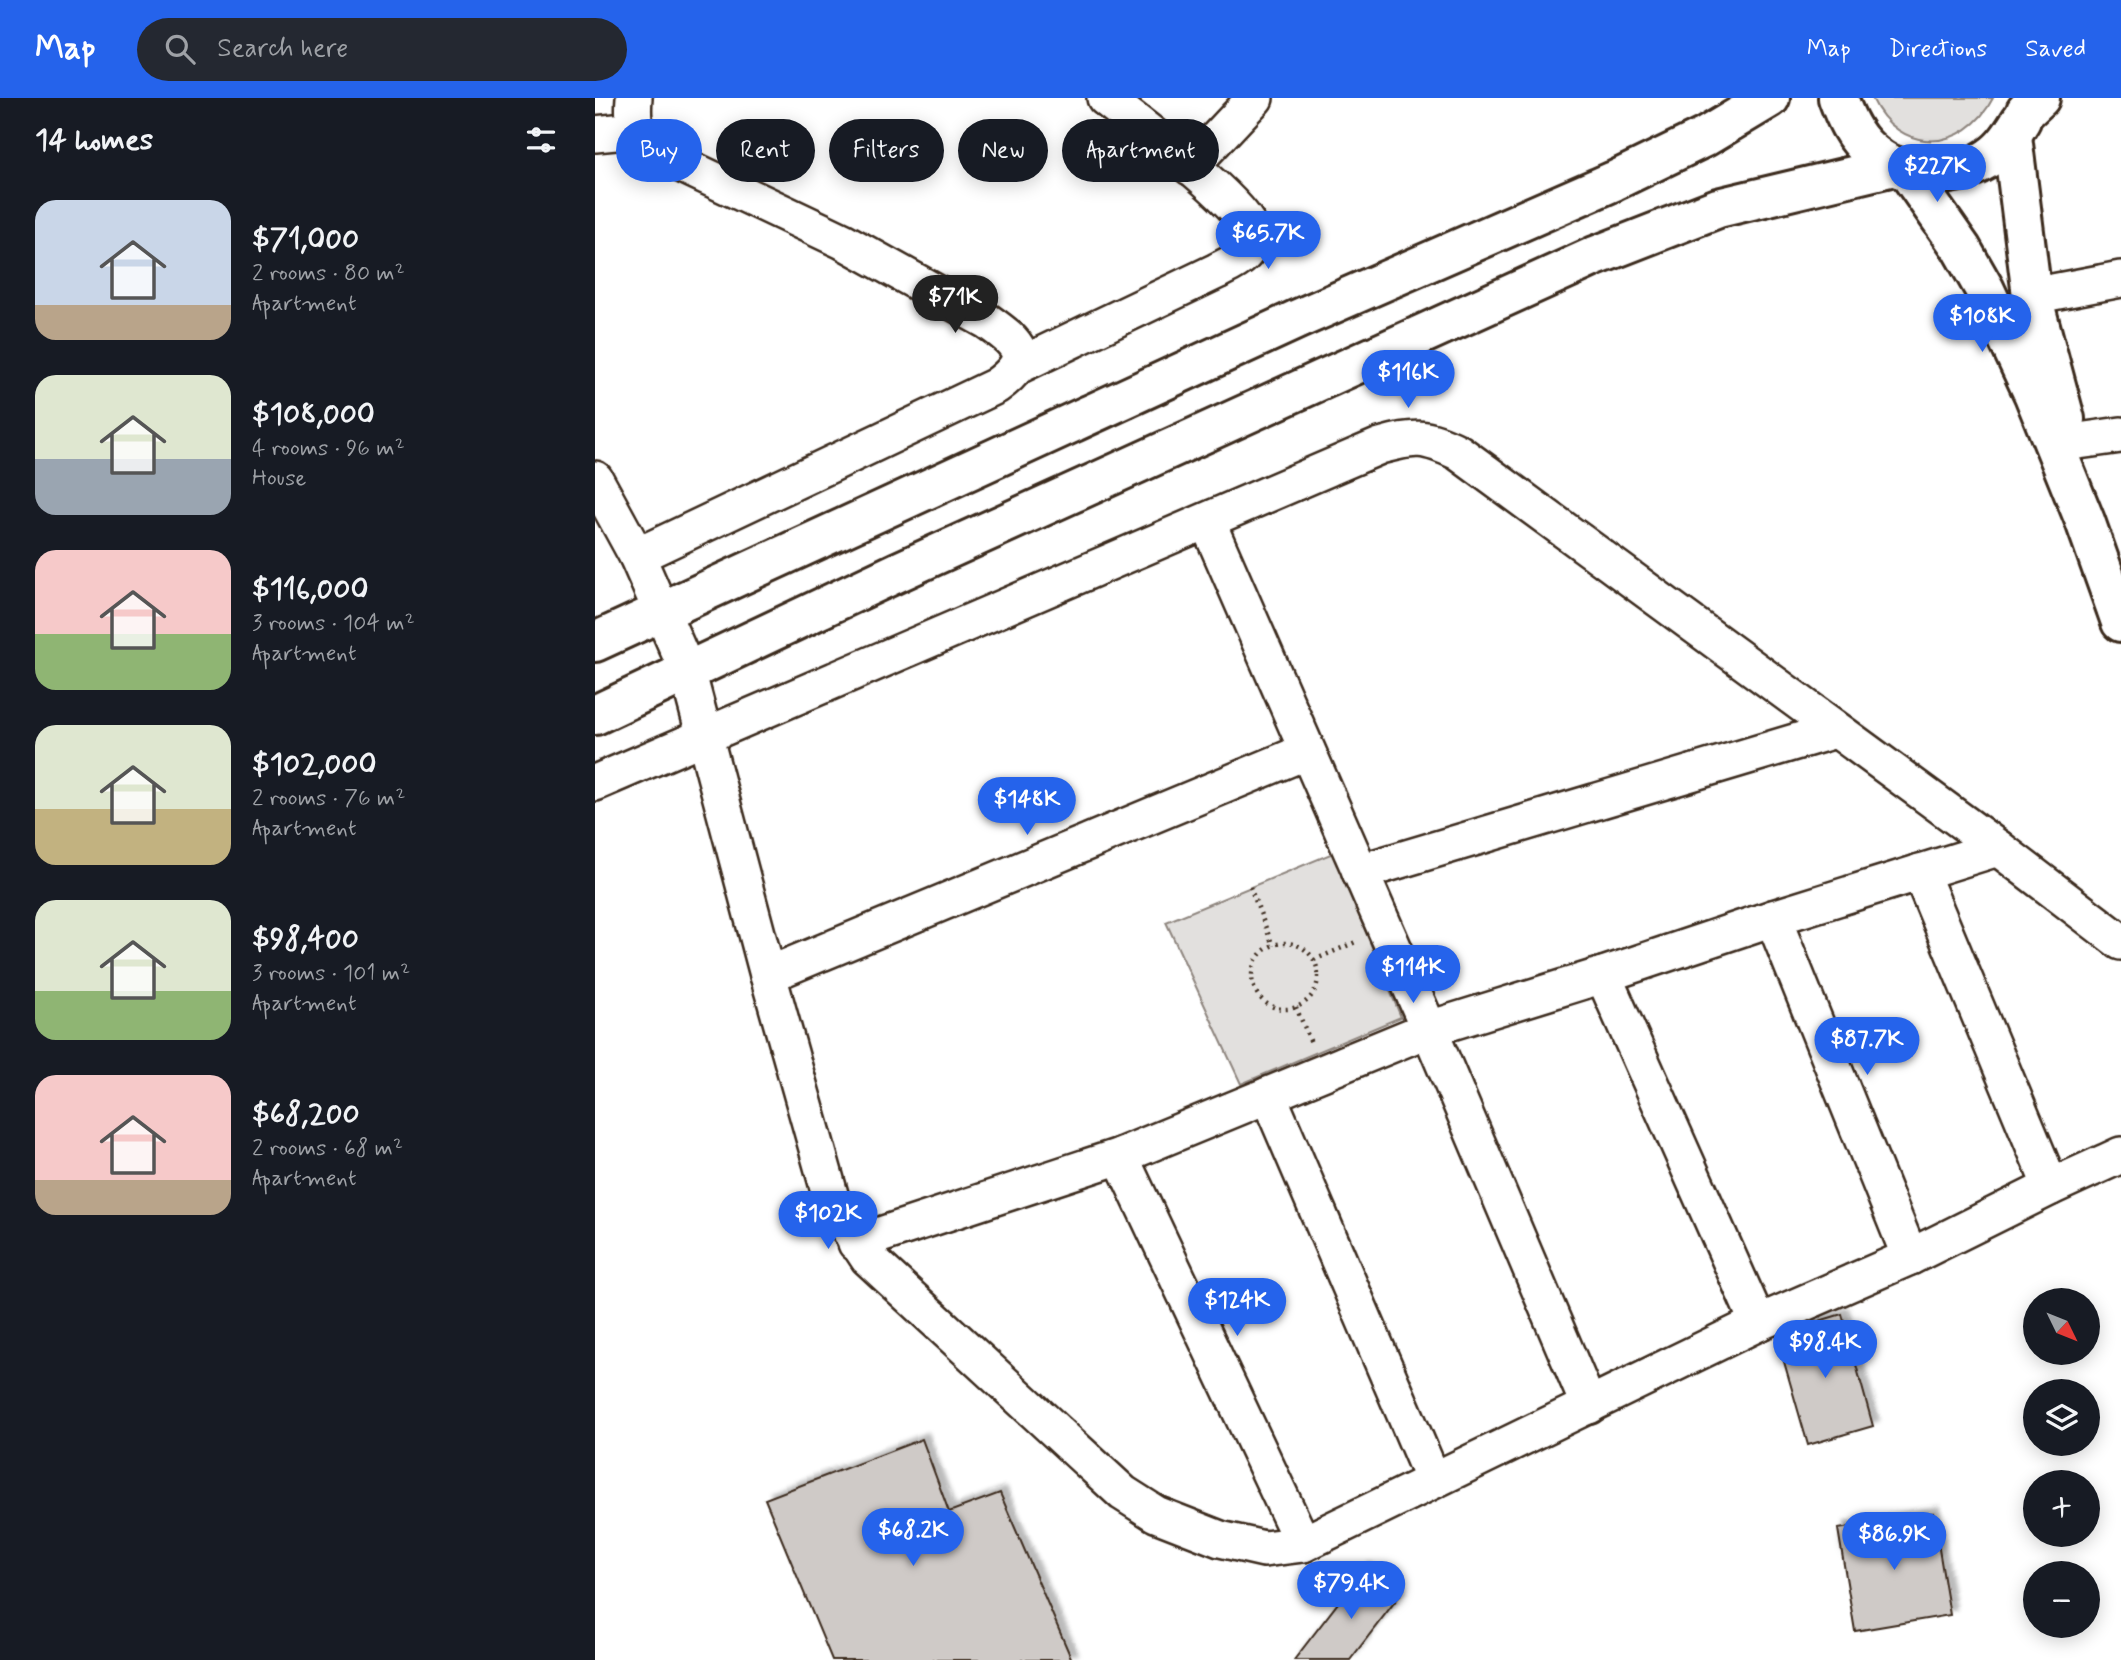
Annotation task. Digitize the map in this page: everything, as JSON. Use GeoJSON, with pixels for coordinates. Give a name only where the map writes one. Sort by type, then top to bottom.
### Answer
{"type":"FeatureCollection","features":[{"type":"Feature","properties":{"kind":"main road"},"geometry":{"type":"LineString","coordinates":[[595,642],[1298,319],[1614,181],[1705,136],[1770,98]]}},
{"type":"Feature","properties":{"kind":"main road"},"geometry":{"type":"LineString","coordinates":[[1838,98],[1849,127],[1869,150],[1901,169],[1937,175],[1965,170],[1991,157],[2027,111]]}},
{"type":"Feature","properties":{"kind":"main road"},"geometry":{"type":"LineString","coordinates":[[2027,111],[2032,296],[2071,442],[2085,521]]}},
{"type":"Feature","properties":{"kind":"main road"},"geometry":{"type":"LineString","coordinates":[[1901,169],[1961,248],[1985,290],[2034,395],[2085,521],[2121,622]]}},
{"type":"Feature","properties":{"kind":"main road"},"geometry":{"type":"LineString","coordinates":[[595,715],[1007,522],[1595,256],[1718,208],[1901,169]]}},
{"type":"Feature","properties":{"kind":"street"},"geometry":{"type":"LineString","coordinates":[[1105,98],[1131,119]]}},
{"type":"Feature","properties":{"kind":"street"},"geometry":{"type":"LineString","coordinates":[[1219,136],[1255,98]]}},
{"type":"Feature","properties":{"kind":"street"},"geometry":{"type":"LineString","coordinates":[[595,134],[635,114],[648,147],[662,156],[843,241],[987,321],[1009,335],[1019,348],[1021,356],[1010,377],[996,386],[637,556]]}},
{"type":"Feature","properties":{"kind":"street"},"geometry":{"type":"LineString","coordinates":[[1018,366],[1132,313],[1245,254],[1252,239],[1249,223],[1209,182]]}},
{"type":"Feature","properties":{"kind":"street"},"geometry":{"type":"LineString","coordinates":[[2032,296],[2121,279]]}},
{"type":"Feature","properties":{"kind":"street"},"geometry":{"type":"LineString","coordinates":[[2071,442],[2121,435]]}},
{"type":"Feature","properties":{"kind":"street"},"geometry":{"type":"LineString","coordinates":[[595,783],[1380,446],[1411,438],[1432,440],[1469,460],[1998,848],[2121,942]]}},
{"type":"Feature","properties":{"kind":"street"},"geometry":{"type":"LineString","coordinates":[[595,479],[637,556],[687,670],[768,975],[833,1205],[868,1258],[1123,1493],[1156,1514],[1187,1528],[1264,1549],[1303,1544],[1758,1322],[1910,1257],[2121,1155]]}},
{"type":"Feature","properties":{"kind":"street"},"geometry":{"type":"LineString","coordinates":[[1207,521],[1429,1029],[1589,1406]]}},
{"type":"Feature","properties":{"kind":"street"},"geometry":{"type":"LineString","coordinates":[[1360,872],[1835,730]]}},
{"type":"Feature","properties":{"kind":"street"},"geometry":{"type":"LineString","coordinates":[[768,975],[1307,751]]}},
{"type":"Feature","properties":{"kind":"street"},"geometry":{"type":"LineString","coordinates":[[856,1242],[1120,1156],[1429,1029],[1998,848]]}},
{"type":"Feature","properties":{"kind":"street"},"geometry":{"type":"LineString","coordinates":[[1920,872],[2051,1187]]}},
{"type":"Feature","properties":{"kind":"street"},"geometry":{"type":"LineString","coordinates":[[1773,918],[1910,1257]]}},
{"type":"Feature","properties":{"kind":"street"},"geometry":{"type":"LineString","coordinates":[[1603,975],[1758,1322]]}},
{"type":"Feature","properties":{"kind":"street"},"geometry":{"type":"LineString","coordinates":[[1268,1095],[1433,1480]]}},
{"type":"Feature","properties":{"kind":"street"},"geometry":{"type":"LineString","coordinates":[[1120,1156],[1303,1544]]}},
{"type":"Feature","properties":{"kind":"path"},"geometry":{"type":"LineString","coordinates":[[1250,887],[1273,946]]}},
{"type":"Feature","properties":{"kind":"path"},"geometry":{"type":"LineString","coordinates":[[1314,960],[1385,929]]}},
{"type":"Feature","properties":{"kind":"path"},"geometry":{"type":"LineString","coordinates":[[1286,943],[1298,946],[1307,951],[1314,960],[1318,971],[1314,993],[1296,1007],[1275,1008],[1266,1003],[1254,987],[1252,976],[1258,957],[1273,946],[1286,943]]}},
{"type":"Feature","properties":{"kind":"path"},"geometry":{"type":"LineString","coordinates":[[1296,1007],[1323,1072]]}},
{"type":"Feature","properties":{"kind":"shaded area"},"geometry":{"type":"Polygon","coordinates":[[[1872,98],[1993,98],[1981,116],[1966,129],[1950,137],[1932,140],[1915,138],[1898,130],[1884,117],[1872,98]]]}},
{"type":"Feature","properties":{"kind":"shaded area"},"geometry":{"type":"Polygon","coordinates":[[[1333,853],[1401,1017],[1241,1084],[1166,922],[1333,853]]]}},
{"type":"Feature","properties":{"kind":"building"},"geometry":{"type":"Polygon","coordinates":[[[1842,1314],[1873,1426],[1808,1445],[1776,1334],[1842,1314]]]}},
{"type":"Feature","properties":{"kind":"building"},"geometry":{"type":"Polygon","coordinates":[[[922,1439],[949,1512],[1000,1493],[1072,1660],[832,1660],[765,1499],[922,1439]]]}},
{"type":"Feature","properties":{"kind":"building"},"geometry":{"type":"Polygon","coordinates":[[[1933,1513],[1950,1615],[1855,1631],[1838,1529],[1933,1513]]]}},
{"type":"Feature","properties":{"kind":"building"},"geometry":{"type":"Polygon","coordinates":[[[1364,1569],[1400,1595],[1350,1660],[1294,1660],[1364,1569]]]}}]}
